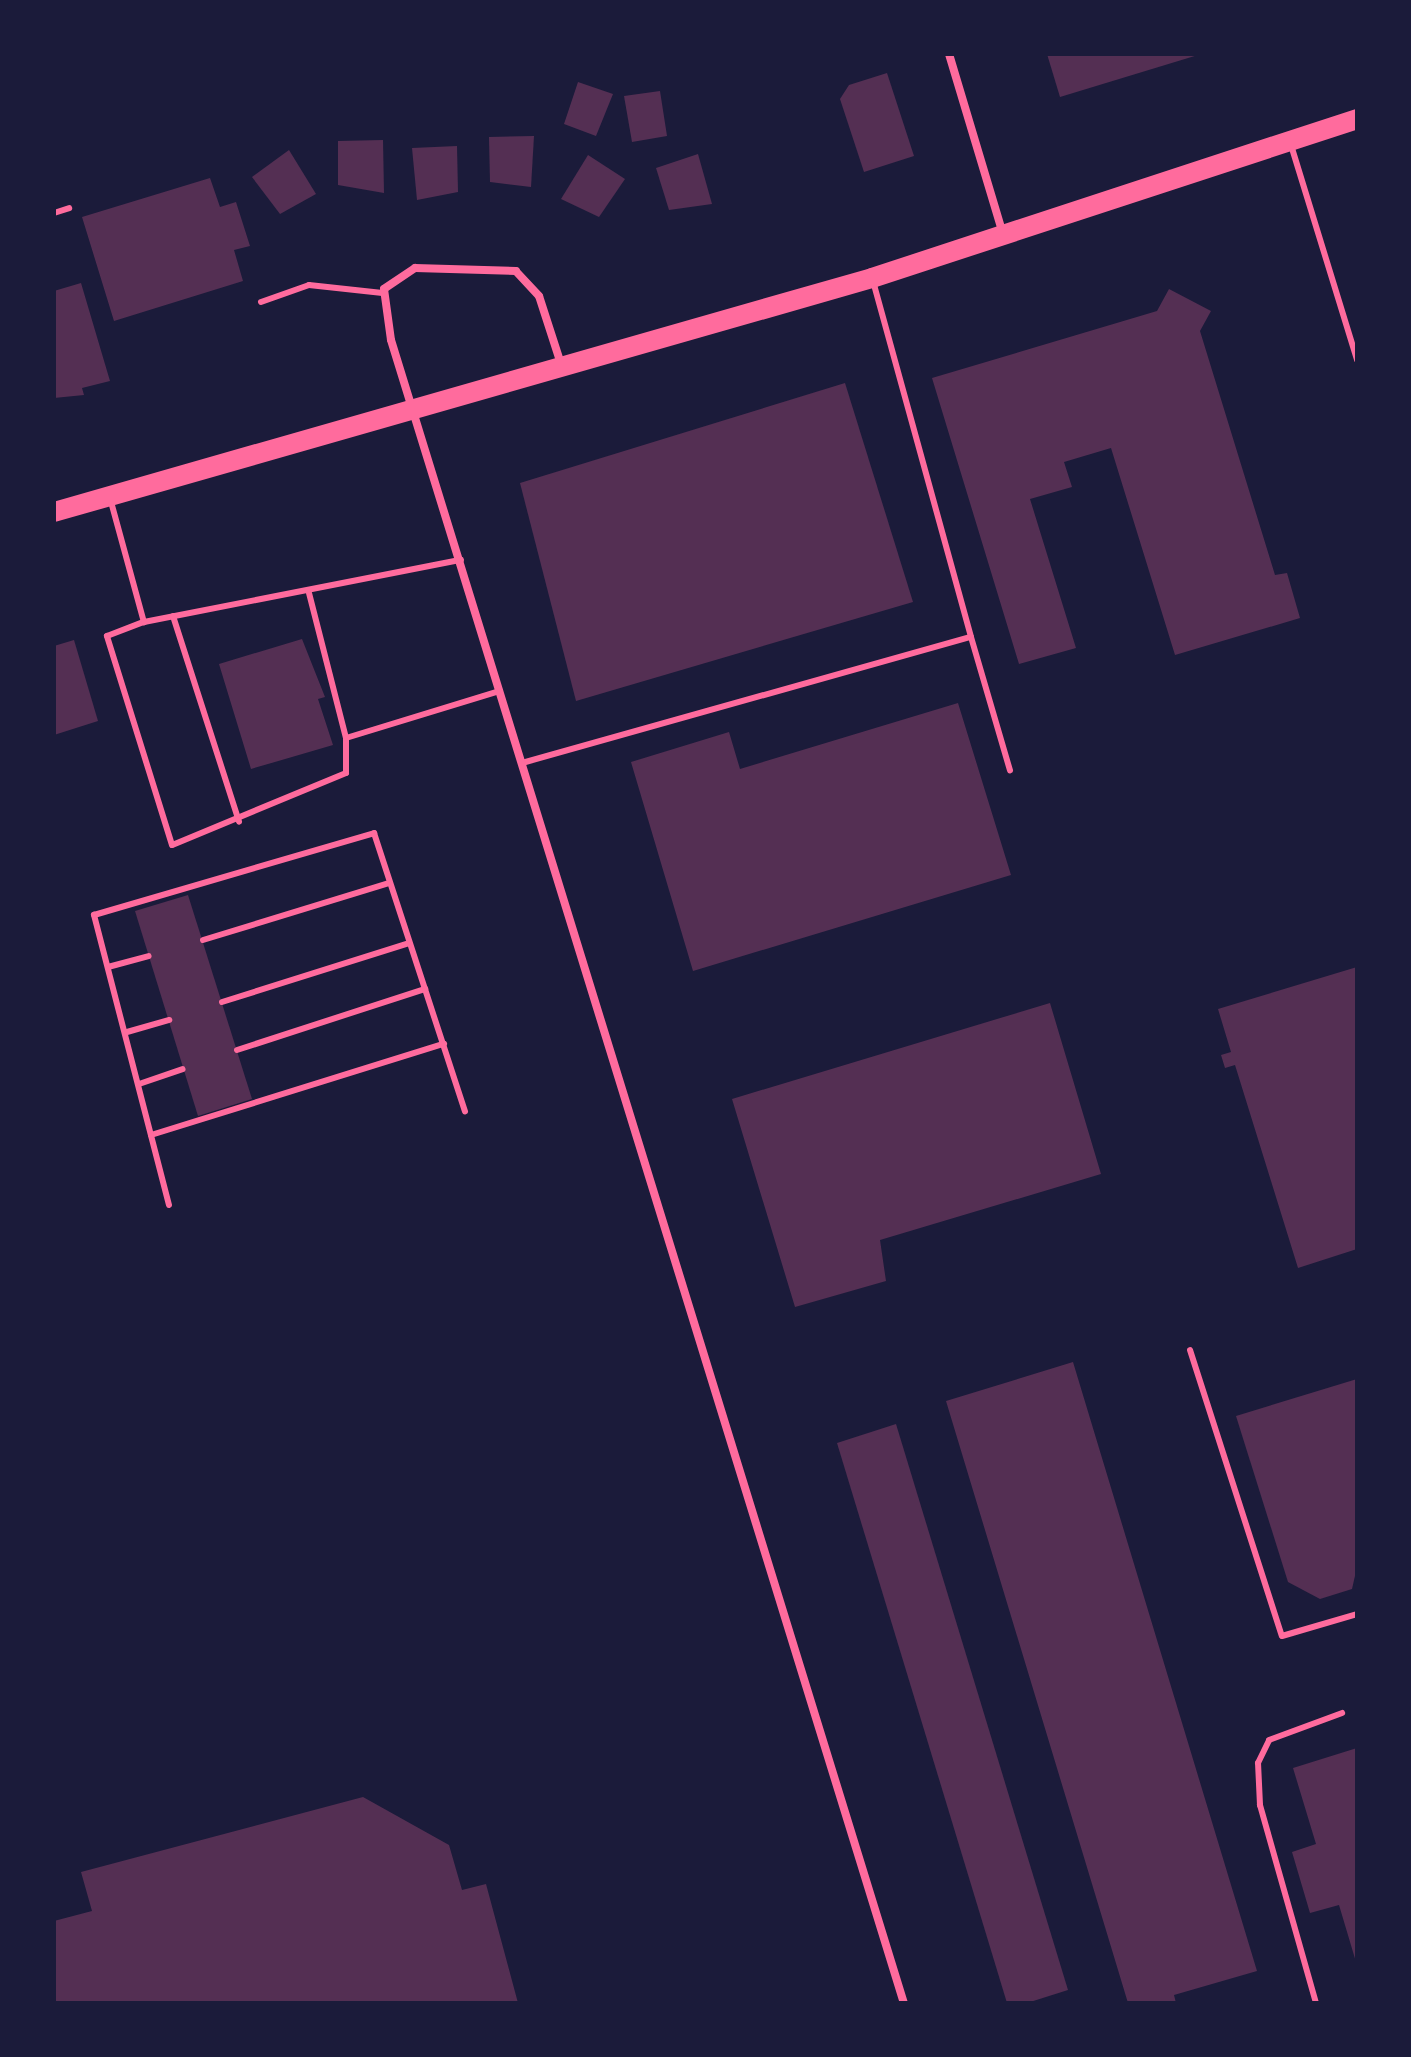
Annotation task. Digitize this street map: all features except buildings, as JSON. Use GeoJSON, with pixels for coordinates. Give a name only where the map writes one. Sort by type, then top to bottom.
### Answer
{"type":"FeatureCollection","features":[{"type":"Feature","properties":{"kind":"main road"},"geometry":{"type":"LineString","coordinates":[[54,512],[563,370],[872,278],[1357,119]]}},
{"type":"Feature","properties":{"kind":"street"},"geometry":{"type":"LineString","coordinates":[[949,54],[1003,235]]}},
{"type":"Feature","properties":{"kind":"street"},"geometry":{"type":"LineString","coordinates":[[563,370],[539,296],[516,271],[415,268],[390,279],[383,293],[500,691],[904,2003]]}},
{"type":"Feature","properties":{"kind":"lane"},"geometry":{"type":"LineString","coordinates":[[1291,143],[1357,360]]}},
{"type":"Feature","properties":{"kind":"lane"},"geometry":{"type":"LineString","coordinates":[[54,213],[69,208]]}},
{"type":"Feature","properties":{"kind":"lane"},"geometry":{"type":"LineString","coordinates":[[872,278],[1010,770]]}},
{"type":"Feature","properties":{"kind":"lane"},"geometry":{"type":"LineString","coordinates":[[261,302],[309,285],[383,293]]}},
{"type":"Feature","properties":{"kind":"lane"},"geometry":{"type":"LineString","coordinates":[[109,496],[144,622]]}},
{"type":"Feature","properties":{"kind":"lane"},"geometry":{"type":"LineString","coordinates":[[309,593],[346,738],[346,773],[338,782],[172,845],[107,636],[144,622],[309,593],[461,560]]}},
{"type":"Feature","properties":{"kind":"lane"},"geometry":{"type":"LineString","coordinates":[[173,616],[239,822]]}},
{"type":"Feature","properties":{"kind":"lane"},"geometry":{"type":"LineString","coordinates":[[522,763],[971,637]]}},
{"type":"Feature","properties":{"kind":"lane"},"geometry":{"type":"LineString","coordinates":[[346,738],[500,691]]}},
{"type":"Feature","properties":{"kind":"lane"},"geometry":{"type":"LineString","coordinates":[[169,1205],[127,1032],[94,915],[374,833],[465,1112]]}},
{"type":"Feature","properties":{"kind":"lane"},"geometry":{"type":"LineString","coordinates":[[203,940],[390,883]]}},
{"type":"Feature","properties":{"kind":"lane"},"geometry":{"type":"LineString","coordinates":[[222,1002],[409,943]]}},
{"type":"Feature","properties":{"kind":"lane"},"geometry":{"type":"LineString","coordinates":[[108,967],[149,956]]}},
{"type":"Feature","properties":{"kind":"lane"},"geometry":{"type":"LineString","coordinates":[[237,1050],[425,989]]}},
{"type":"Feature","properties":{"kind":"lane"},"geometry":{"type":"LineString","coordinates":[[127,1032],[169,1020]]}},
{"type":"Feature","properties":{"kind":"lane"},"geometry":{"type":"LineString","coordinates":[[151,1135],[444,1044]]}},
{"type":"Feature","properties":{"kind":"lane"},"geometry":{"type":"LineString","coordinates":[[139,1084],[183,1069]]}},
{"type":"Feature","properties":{"kind":"lane"},"geometry":{"type":"LineString","coordinates":[[1190,1350],[1282,1636],[1357,1614]]}},
{"type":"Feature","properties":{"kind":"lane"},"geometry":{"type":"LineString","coordinates":[[1316,2003],[1260,1805],[1258,1763],[1269,1740],[1342,1713]]}}]}
